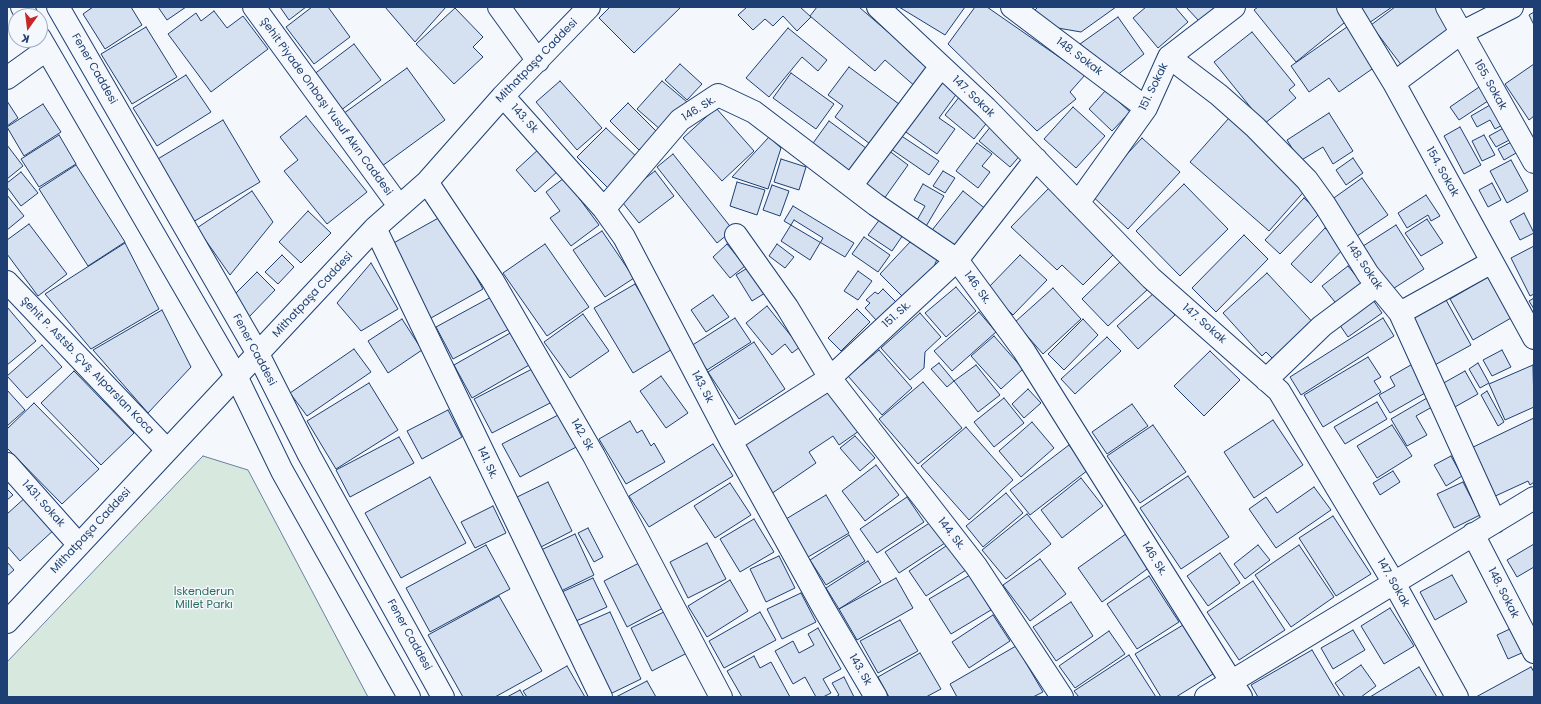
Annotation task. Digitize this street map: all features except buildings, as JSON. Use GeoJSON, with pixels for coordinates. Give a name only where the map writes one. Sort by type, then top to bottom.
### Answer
{"type":"FeatureCollection","features":[{"type":"Feature","properties":{"kind":"street","name":"Fener Caddesi"},"geometry":{"type":"LineString","coordinates":[[58,7],[258,354],[309,455],[443,697]]}},
{"type":"Feature","properties":{"kind":"street","name":"Şehit Piyade Onbaşı Yusuf Akın Caddesi"},"geometry":{"type":"LineString","coordinates":[[254,7],[398,206]]}},
{"type":"Feature","properties":{"kind":"street"},"geometry":{"type":"LineString","coordinates":[[499,7],[538,61]]}},
{"type":"Feature","properties":{"kind":"street","name":"Mithatpaşa Caddesi"},"geometry":{"type":"LineString","coordinates":[[7,622],[375,228],[398,206],[427,182],[503,96],[589,7]]}},
{"type":"Feature","properties":{"kind":"street","name":"147. Sokak"},"geometry":{"type":"LineString","coordinates":[[878,7],[986,108],[1151,278],[1279,391],[1394,583],[1457,697]]}},
{"type":"Feature","properties":{"kind":"street","name":"148. Sokak"},"geometry":{"type":"LineString","coordinates":[[1012,7],[1146,108]]}},
{"type":"Feature","properties":{"kind":"street","name":"151. Sokak"},"geometry":{"type":"LineString","coordinates":[[1078,203],[1146,108],[1169,57],[1234,7]]}},
{"type":"Feature","properties":{"kind":"street","name":"154. Sokak"},"geometry":{"type":"LineString","coordinates":[[1348,7],[1394,83],[1534,338]]}},
{"type":"Feature","properties":{"kind":"street","name":"165. Sokak"},"geometry":{"type":"LineString","coordinates":[[1447,7],[1534,162]]}},
{"type":"Feature","properties":{"kind":"street"},"geometry":{"type":"LineString","coordinates":[[1394,83],[1461,33],[1512,7]]}},
{"type":"Feature","properties":{"kind":"street"},"geometry":{"type":"LineString","coordinates":[[7,78],[39,48]]}},
{"type":"Feature","properties":{"kind":"street"},"geometry":{"type":"LineString","coordinates":[[45,48],[236,376],[282,471],[408,697]]}},
{"type":"Feature","properties":{"kind":"street","name":"148. Sokak"},"geometry":{"type":"LineString","coordinates":[[1169,57],[1255,127],[1307,180],[1325,205],[1377,285],[1400,313],[1495,522]]}},
{"type":"Feature","properties":{"kind":"street"},"geometry":{"type":"LineString","coordinates":[[851,186],[941,66]]}},
{"type":"Feature","properties":{"kind":"street","name":"146. Sk."},"geometry":{"type":"LineString","coordinates":[[604,208],[680,120],[718,95],[754,112],[851,186],[957,260],[1024,351],[1236,690]]}},
{"type":"Feature","properties":{"kind":"street","name":"143. Sk"},"geometry":{"type":"LineString","coordinates":[[503,96],[604,208],[624,237],[731,441],[823,607],[876,697]]}},
{"type":"Feature","properties":{"kind":"street","name":"151. Sk."},"geometry":{"type":"LineString","coordinates":[[731,441],[830,378],[957,260],[1036,159]]}},
{"type":"Feature","properties":{"kind":"street","name":"142. Sk"},"geometry":{"type":"LineString","coordinates":[[427,182],[493,281],[594,456],[721,697]]}},
{"type":"Feature","properties":{"kind":"street","name":"141. Sk."},"geometry":{"type":"LineString","coordinates":[[375,228],[601,697]]}},
{"type":"Feature","properties":{"kind":"street","name":"144. Sk."},"geometry":{"type":"LineString","coordinates":[[736,235],[787,307],[830,378],[976,566],[1062,697]]}},
{"type":"Feature","properties":{"kind":"street"},"geometry":{"type":"LineString","coordinates":[[1400,313],[1492,262]]}},
{"type":"Feature","properties":{"kind":"street","name":"Şehit P. Astsb. Çvş. Alparslan Koca"},"geometry":{"type":"LineString","coordinates":[[7,282],[167,450]]}},
{"type":"Feature","properties":{"kind":"street"},"geometry":{"type":"LineString","coordinates":[[1266,380],[1322,326],[1377,285]]}},
{"type":"Feature","properties":{"kind":"street","name":"1431. Sokak"},"geometry":{"type":"LineString","coordinates":[[7,464],[79,545]]}},
{"type":"Feature","properties":{"kind":"street"},"geometry":{"type":"LineString","coordinates":[[1206,697],[1236,690],[1394,583],[1534,498]]}},
{"type":"Feature","properties":{"kind":"street","name":"148. Sokak"},"geometry":{"type":"LineString","coordinates":[[1473,534],[1534,652]]}},
{"type":"Feature","properties":{"kind":"green space","name":"İskenderun Millet Parkı"},"geometry":{"type":"Polygon","coordinates":[[[203,456],[248,470],[368,697],[7,697],[7,662],[203,456]]]}}]}
